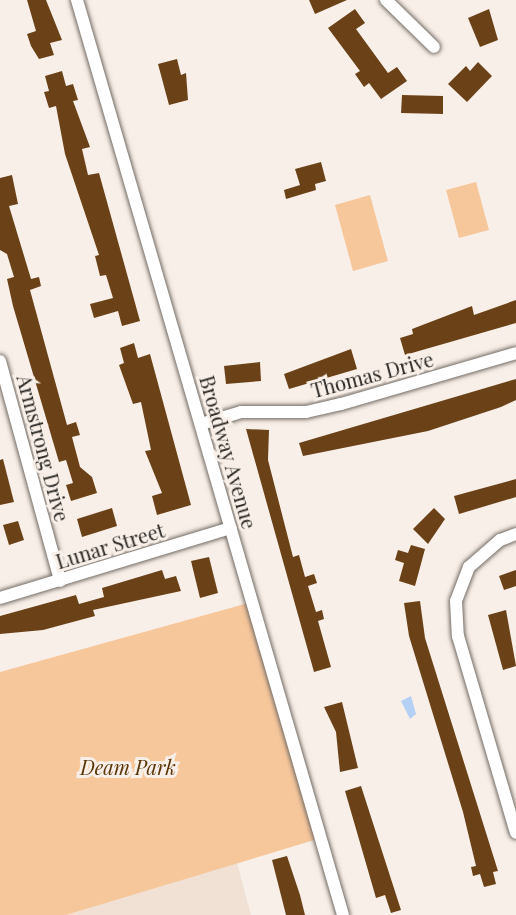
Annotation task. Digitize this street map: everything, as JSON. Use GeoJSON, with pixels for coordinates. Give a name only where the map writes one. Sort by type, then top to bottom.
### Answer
{"type":"FeatureCollection","features":[{"type":"Feature","properties":{"kind":"street","name":"Broadway Avenue"},"geometry":{"type":"LineString","coordinates":[[77,0],[343,915]]}},
{"type":"Feature","properties":{"kind":"street"},"geometry":{"type":"LineString","coordinates":[[386,0],[434,47]]}},
{"type":"Feature","properties":{"kind":"street","name":"Thomas Drive"},"geometry":{"type":"LineString","coordinates":[[201,424],[241,412],[318,410],[516,353]]}},
{"type":"Feature","properties":{"kind":"street","name":"Armstrong Drive"},"geometry":{"type":"LineString","coordinates":[[0,361],[60,581]]}},
{"type":"Feature","properties":{"kind":"street","name":"Lunar Street"},"geometry":{"type":"LineString","coordinates":[[0,598],[231,528]]}},
{"type":"Feature","properties":{"kind":"street"},"geometry":{"type":"LineString","coordinates":[[516,534],[469,567],[456,601],[458,636],[516,833]]}},
{"type":"Feature","properties":{"kind":"shaded area"},"geometry":{"type":"Polygon","coordinates":[[[237,863],[251,915],[66,915],[237,863]]]}},
{"type":"Feature","properties":{"kind":"green space"},"geometry":{"type":"Polygon","coordinates":[[[476,182],[489,230],[459,238],[446,190],[476,182]]]}},
{"type":"Feature","properties":{"kind":"green space"},"geometry":{"type":"Polygon","coordinates":[[[370,195],[388,261],[353,271],[335,205],[370,195]]]}},
{"type":"Feature","properties":{"kind":"green space","name":"Deam Park"},"geometry":{"type":"Polygon","coordinates":[[[252,602],[321,838],[66,915],[0,915],[0,672],[252,602]]]}},
{"type":"Feature","properties":{"kind":"water"},"geometry":{"type":"Polygon","coordinates":[[[411,696],[416,714],[410,719],[401,701],[411,696]]]}},
{"type":"Feature","properties":{"kind":"building"},"geometry":{"type":"Polygon","coordinates":[[[27,0],[46,0],[62,40],[50,43],[54,55],[39,59],[31,46],[27,34],[36,31],[27,0]]]}},
{"type":"Feature","properties":{"kind":"building"},"geometry":{"type":"Polygon","coordinates":[[[309,0],[347,0],[315,14],[309,0]]]}},
{"type":"Feature","properties":{"kind":"building"},"geometry":{"type":"Polygon","coordinates":[[[355,9],[365,23],[356,29],[388,73],[397,67],[407,81],[381,99],[369,83],[364,87],[355,74],[360,71],[328,28],[355,9]]]}},
{"type":"Feature","properties":{"kind":"building"},"geometry":{"type":"Polygon","coordinates":[[[489,9],[498,40],[480,47],[468,18],[489,9]]]}},
{"type":"Feature","properties":{"kind":"building"},"geometry":{"type":"Polygon","coordinates":[[[177,59],[181,75],[186,73],[188,100],[169,105],[158,64],[177,59]]]}},
{"type":"Feature","properties":{"kind":"building"},"geometry":{"type":"Polygon","coordinates":[[[478,62],[492,76],[467,102],[448,84],[466,66],[470,71],[478,62]]]}},
{"type":"Feature","properties":{"kind":"building"},"geometry":{"type":"Polygon","coordinates":[[[62,71],[66,86],[73,84],[78,100],[73,101],[90,147],[82,149],[88,175],[99,173],[140,321],[122,326],[118,311],[94,318],[90,304],[113,298],[106,275],[100,276],[95,256],[99,255],[65,154],[56,106],[49,108],[44,92],[49,91],[45,76],[62,71]]]}},
{"type":"Feature","properties":{"kind":"building"},"geometry":{"type":"Polygon","coordinates":[[[402,95],[443,96],[443,114],[401,113],[402,95]]]}},
{"type":"Feature","properties":{"kind":"building"},"geometry":{"type":"Polygon","coordinates":[[[321,162],[326,181],[315,184],[316,190],[286,199],[284,190],[300,185],[295,169],[321,162]]]}},
{"type":"Feature","properties":{"kind":"building"},"geometry":{"type":"Polygon","coordinates":[[[12,175],[18,204],[9,206],[31,279],[39,277],[41,286],[30,290],[67,425],[76,422],[80,435],[72,437],[80,467],[92,477],[97,493],[71,501],[66,485],[73,483],[66,460],[59,462],[13,306],[7,279],[14,277],[7,254],[0,250],[0,178],[12,175]]]}},
{"type":"Feature","properties":{"kind":"building"},"geometry":{"type":"Polygon","coordinates":[[[516,300],[516,323],[405,355],[400,338],[413,334],[412,329],[472,306],[474,315],[516,300]]]}},
{"type":"Feature","properties":{"kind":"building"},"geometry":{"type":"Polygon","coordinates":[[[134,343],[138,358],[150,354],[191,505],[157,515],[152,496],[162,493],[145,451],[151,450],[141,402],[133,404],[119,365],[124,363],[120,348],[134,343]]]}},
{"type":"Feature","properties":{"kind":"building"},"geometry":{"type":"Polygon","coordinates":[[[351,349],[357,369],[289,389],[284,374],[351,349]]]}},
{"type":"Feature","properties":{"kind":"building"},"geometry":{"type":"Polygon","coordinates":[[[260,362],[261,381],[226,384],[224,366],[260,362]]]}},
{"type":"Feature","properties":{"kind":"building"},"geometry":{"type":"Polygon","coordinates":[[[516,379],[516,400],[501,407],[428,431],[303,456],[299,443],[516,379]]]}},
{"type":"Feature","properties":{"kind":"building"},"geometry":{"type":"Polygon","coordinates":[[[246,429],[269,430],[268,460],[293,557],[299,555],[305,577],[314,574],[317,583],[308,586],[316,612],[322,610],[324,619],[318,621],[331,667],[314,672],[246,429]]]}},
{"type":"Feature","properties":{"kind":"building"},"geometry":{"type":"Polygon","coordinates":[[[3,459],[14,502],[0,505],[0,460],[3,459]]]}},
{"type":"Feature","properties":{"kind":"building"},"geometry":{"type":"Polygon","coordinates":[[[516,479],[516,497],[459,514],[454,496],[516,479]]]}},
{"type":"Feature","properties":{"kind":"building"},"geometry":{"type":"Polygon","coordinates":[[[112,508],[117,526],[82,537],[77,519],[112,508]]]}},
{"type":"Feature","properties":{"kind":"building"},"geometry":{"type":"Polygon","coordinates":[[[434,508],[445,519],[428,544],[413,529],[434,508]]]}},
{"type":"Feature","properties":{"kind":"building"},"geometry":{"type":"Polygon","coordinates":[[[18,521],[24,540],[9,545],[3,525],[18,521]]]}},
{"type":"Feature","properties":{"kind":"building"},"geometry":{"type":"Polygon","coordinates":[[[411,545],[425,549],[415,586],[399,581],[404,563],[395,560],[398,550],[408,553],[411,545]]]}},
{"type":"Feature","properties":{"kind":"building"},"geometry":{"type":"Polygon","coordinates":[[[209,557],[218,593],[200,598],[191,561],[209,557]]]}},
{"type":"Feature","properties":{"kind":"building"},"geometry":{"type":"Polygon","coordinates":[[[162,570],[165,579],[176,576],[181,591],[93,610],[95,616],[43,630],[0,634],[0,616],[76,595],[79,604],[104,597],[102,588],[162,570]]]}},
{"type":"Feature","properties":{"kind":"building"},"geometry":{"type":"Polygon","coordinates":[[[516,570],[516,586],[504,590],[499,576],[516,570]]]}},
{"type":"Feature","properties":{"kind":"building"},"geometry":{"type":"Polygon","coordinates":[[[420,601],[425,638],[498,871],[493,872],[496,884],[484,887],[480,874],[473,876],[471,867],[476,866],[463,812],[409,636],[404,603],[420,601]]]}},
{"type":"Feature","properties":{"kind":"building"},"geometry":{"type":"Polygon","coordinates":[[[506,610],[516,666],[503,670],[488,615],[506,610]]]}},
{"type":"Feature","properties":{"kind":"building"},"geometry":{"type":"Polygon","coordinates":[[[342,702],[358,768],[340,772],[336,732],[324,707],[342,702]]]}},
{"type":"Feature","properties":{"kind":"building"},"geometry":{"type":"Polygon","coordinates":[[[361,786],[401,910],[391,913],[385,895],[376,898],[345,791],[361,786]]]}},
{"type":"Feature","properties":{"kind":"building"},"geometry":{"type":"Polygon","coordinates":[[[287,856],[305,915],[286,915],[272,860],[287,856]]]}}]}
